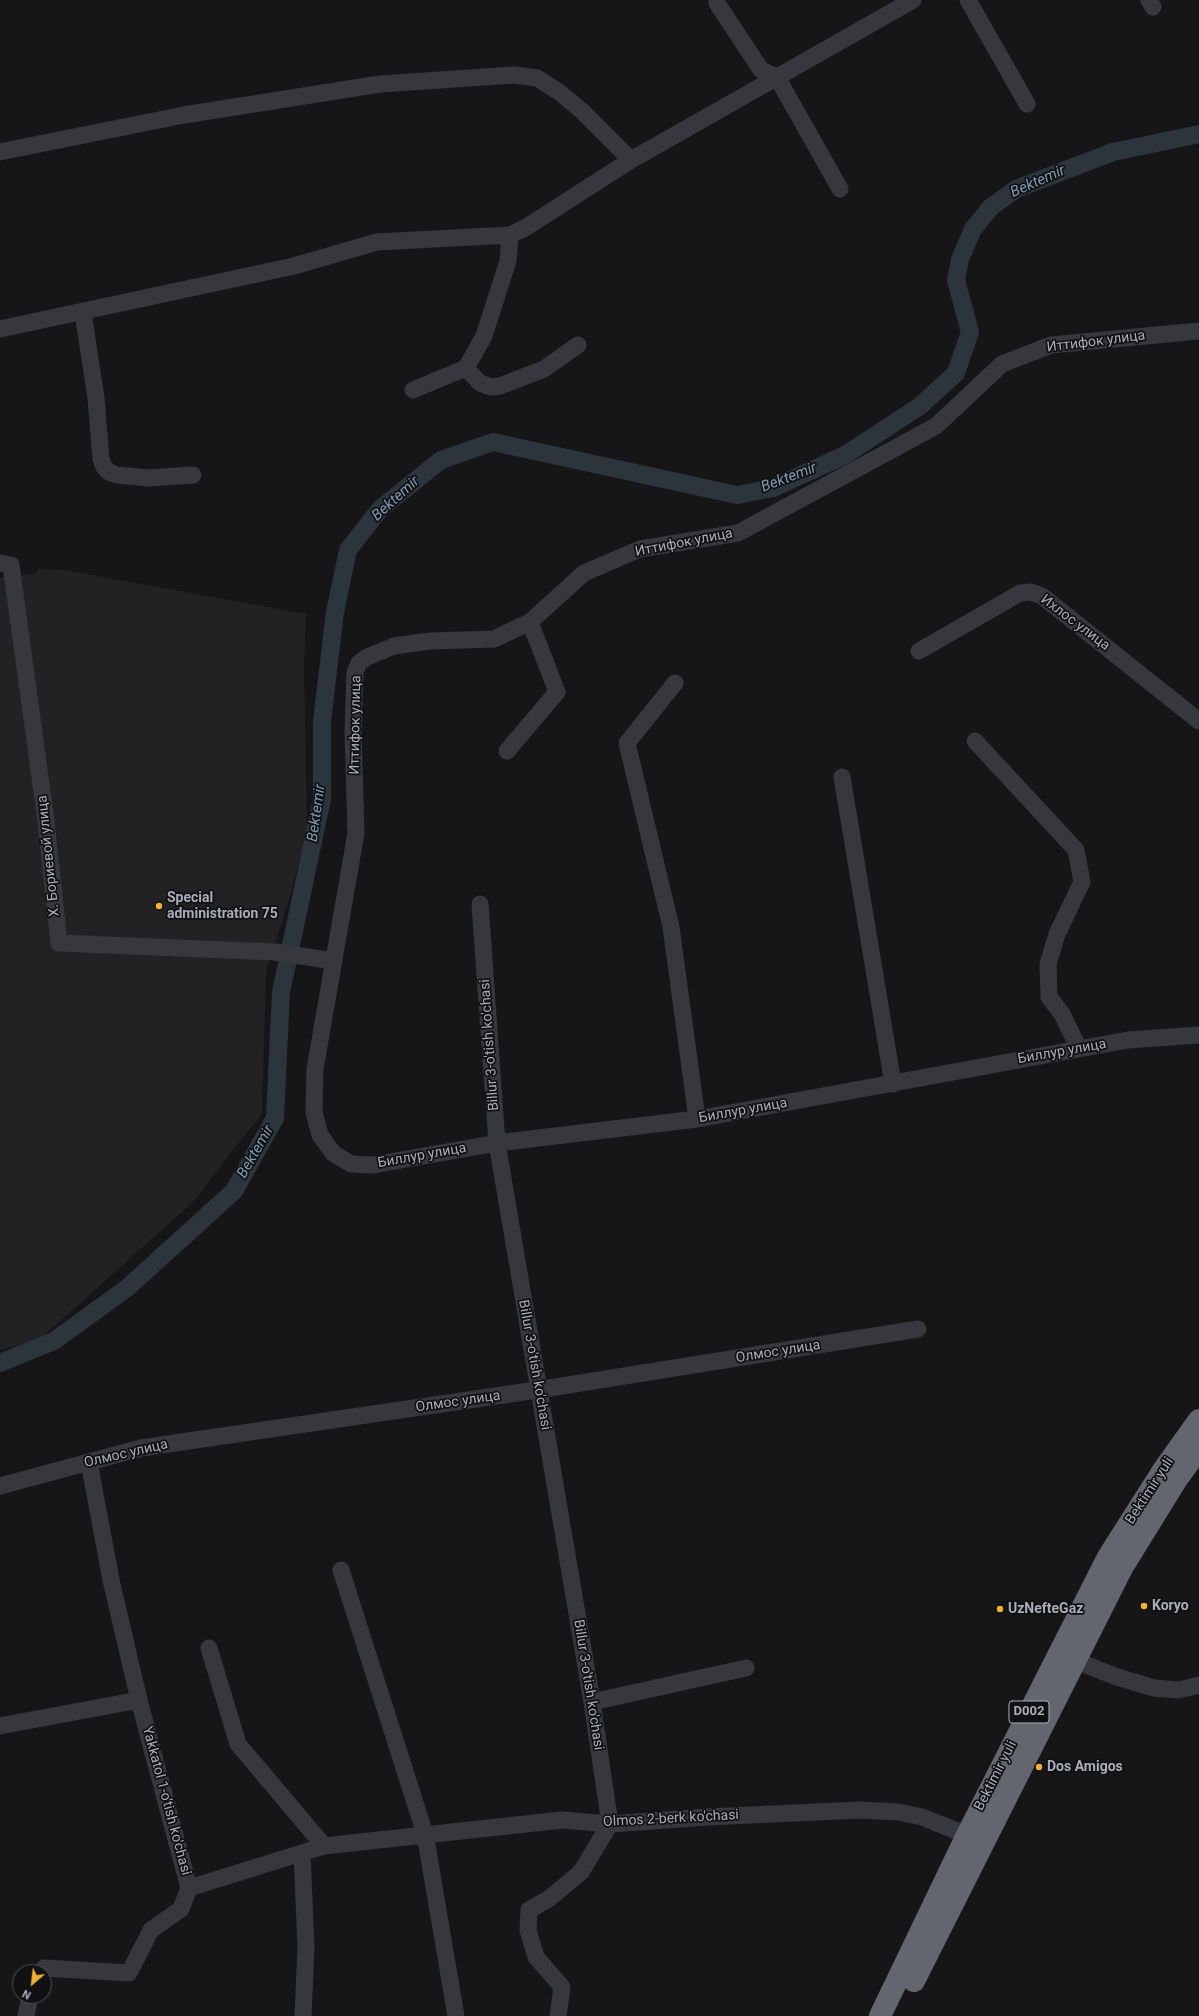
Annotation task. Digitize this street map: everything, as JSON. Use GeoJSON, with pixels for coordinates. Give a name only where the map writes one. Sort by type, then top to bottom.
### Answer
{"type":"FeatureCollection","features":[{"type":"Feature","properties":{"kind":"highway","name":"Bektimir yuli"},"geometry":{"type":"LineString","coordinates":[[880,2016],[967,1834],[1108,1557],[1164,1469],[1199,1420]]}},
{"type":"Feature","properties":{"kind":"highway","name":"Bektimir yuli"},"geometry":{"type":"LineString","coordinates":[[897,2016],[1074,1660],[1122,1568],[1178,1479],[1199,1449]]}},
{"type":"Feature","properties":{"kind":"street"},"geometry":{"type":"LineString","coordinates":[[0,329],[83,313],[294,266],[377,242],[510,235],[525,228],[631,160],[913,0]]}},
{"type":"Feature","properties":{"kind":"street"},"geometry":{"type":"LineString","coordinates":[[968,0],[1027,104]]}},
{"type":"Feature","properties":{"kind":"street"},"geometry":{"type":"LineString","coordinates":[[717,3],[761,70],[777,77],[840,189]]}},
{"type":"Feature","properties":{"kind":"street"},"geometry":{"type":"LineString","coordinates":[[0,152],[184,115],[380,84],[514,75],[537,78],[559,92],[582,111],[631,160]]}},
{"type":"Feature","properties":{"kind":"street"},"geometry":{"type":"LineString","coordinates":[[413,390],[466,368],[484,336],[508,261],[510,235]]}},
{"type":"Feature","properties":{"kind":"street"},"geometry":{"type":"LineString","coordinates":[[83,313],[96,398],[101,459],[104,467],[109,472],[118,475],[149,478],[193,475]]}},
{"type":"Feature","properties":{"kind":"street","name":"Иттифок улица"},"geometry":{"type":"LineString","coordinates":[[314,1112],[315,1069],[356,833],[353,732],[356,672],[359,663],[367,657],[394,646],[430,641],[494,639],[530,622],[584,573],[640,549],[738,533],[936,426],[1002,364],[1052,345],[1199,331]]}},
{"type":"Feature","properties":{"kind":"street"},"geometry":{"type":"LineString","coordinates":[[466,368],[480,383],[491,387],[500,386],[544,369],[578,345]]}},
{"type":"Feature","properties":{"kind":"street","name":"Х. Бориевой улица"},"geometry":{"type":"LineString","coordinates":[[0,563],[11,565],[46,821],[59,943],[275,952],[334,961]]}},
{"type":"Feature","properties":{"kind":"street","name":"Ихлос улица"},"geometry":{"type":"LineString","coordinates":[[919,651],[1020,593],[1031,592],[1042,596],[1199,721]]}},
{"type":"Feature","properties":{"kind":"street"},"geometry":{"type":"LineString","coordinates":[[508,751],[557,692],[530,622]]}},
{"type":"Feature","properties":{"kind":"street"},"geometry":{"type":"LineString","coordinates":[[675,683],[627,743],[671,927],[696,1119]]}},
{"type":"Feature","properties":{"kind":"street"},"geometry":{"type":"LineString","coordinates":[[975,741],[1076,850],[1082,882],[1057,934],[1048,964],[1049,996],[1062,1014],[1080,1049]]}},
{"type":"Feature","properties":{"kind":"street"},"geometry":{"type":"LineString","coordinates":[[842,777],[893,1084]]}},
{"type":"Feature","properties":{"kind":"street","name":"Billur 3-o'tish ko'chasi"},"geometry":{"type":"LineString","coordinates":[[480,904],[497,1143],[592,1702],[610,1824]]}},
{"type":"Feature","properties":{"kind":"street","name":"Биллур улица"},"geometry":{"type":"LineString","coordinates":[[314,1112],[320,1135],[333,1153],[351,1164],[373,1165],[497,1143],[696,1119],[1080,1049],[1144,1039],[1199,1035]]}},
{"type":"Feature","properties":{"kind":"street","name":"Олмос улица"},"geometry":{"type":"LineString","coordinates":[[0,1486],[141,1448],[538,1390],[918,1329]]}},
{"type":"Feature","properties":{"kind":"street","name":"Yakkatol 1-o'tish ko'chasi"},"geometry":{"type":"LineString","coordinates":[[89,1462],[111,1580],[139,1700],[189,1888],[302,1854]]}},
{"type":"Feature","properties":{"kind":"street"},"geometry":{"type":"LineString","coordinates":[[341,1570],[425,1834],[456,2016]]}},
{"type":"Feature","properties":{"kind":"street"},"geometry":{"type":"LineString","coordinates":[[209,1648],[238,1744],[324,1846]]}},
{"type":"Feature","properties":{"kind":"street"},"geometry":{"type":"LineString","coordinates":[[1074,1660],[1117,1677],[1154,1688],[1179,1690],[1199,1684]]}},
{"type":"Feature","properties":{"kind":"street"},"geometry":{"type":"LineString","coordinates":[[592,1702],[746,1668]]}},
{"type":"Feature","properties":{"kind":"street"},"geometry":{"type":"LineString","coordinates":[[0,1726],[139,1700]]}},
{"type":"Feature","properties":{"kind":"street","name":"Olmos 2-berk ko'chasi"},"geometry":{"type":"LineString","coordinates":[[302,1854],[312,1848],[324,1846],[562,1820],[610,1824],[707,1817],[860,1810],[898,1812],[916,1816],[967,1834]]}},
{"type":"Feature","properties":{"kind":"street"},"geometry":{"type":"LineString","coordinates":[[558,2016],[562,1987],[536,1957],[528,1930],[529,1910],[550,1898],[581,1872],[610,1824]]}},
{"type":"Feature","properties":{"kind":"street"},"geometry":{"type":"LineString","coordinates":[[302,1854],[306,1946],[304,2016]]}},
{"type":"Feature","properties":{"kind":"street"},"geometry":{"type":"LineString","coordinates":[[52,1968],[129,1973],[151,1930],[181,1909],[189,1888]]}},
{"type":"Feature","properties":{"kind":"street"},"geometry":{"type":"LineString","coordinates":[[26,2016],[28,2004]]}},
{"type":"Feature","properties":{"kind":"shaded area"},"geometry":{"type":"Polygon","coordinates":[[[38,569],[64,570],[306,614],[304,666],[307,832],[288,903],[266,972],[262,1113],[192,1203],[39,1340],[0,1350],[0,578],[36,573],[38,569]]]}},
{"type":"Feature","properties":{"kind":"waterway","name":"Bektemir"},"geometry":{"type":"LineString","coordinates":[[0,1363],[54,1341],[127,1288],[234,1191],[275,1118],[281,992],[322,799],[322,721],[335,612],[348,550],[380,509],[441,460],[493,442],[737,495],[773,488],[845,455],[920,406],[956,373],[970,332],[956,280],[960,259],[973,229],[991,207],[1016,189],[1113,152],[1199,134]]}},
{"type":"Feature","properties":{"kind":"place","name":"Special administration 75"},"geometry":{"type":"Point","coordinates":[159,906]}},
{"type":"Feature","properties":{"kind":"place","name":"Koryo"},"geometry":{"type":"Point","coordinates":[1144,1606]}},
{"type":"Feature","properties":{"kind":"place","name":"UzNefteGaz"},"geometry":{"type":"Point","coordinates":[1000,1609]}},
{"type":"Feature","properties":{"kind":"place","name":"Dos Amigos"},"geometry":{"type":"Point","coordinates":[1039,1767]}}]}
